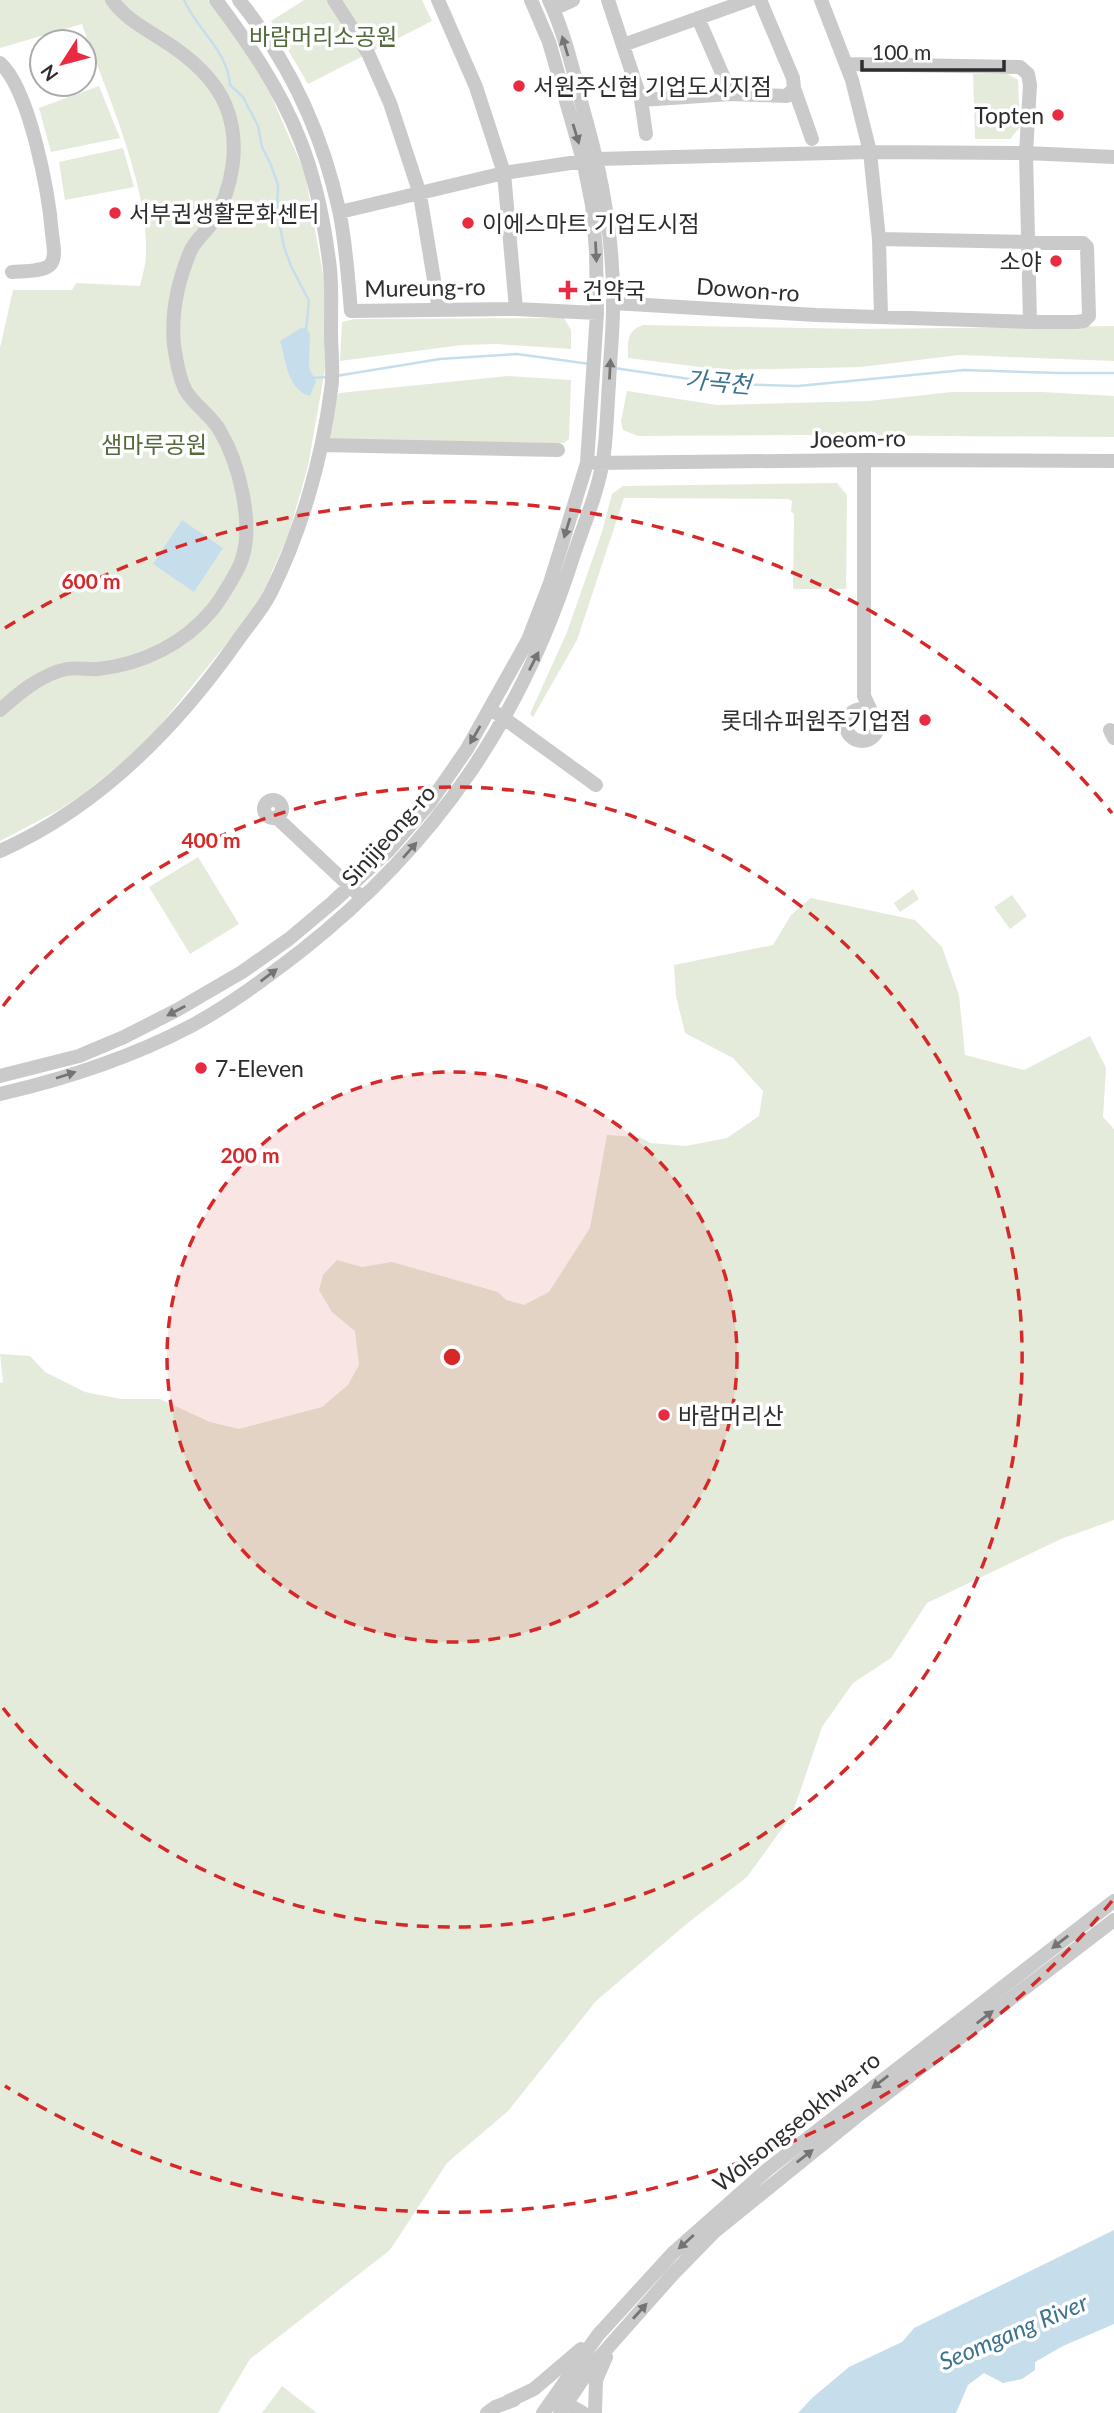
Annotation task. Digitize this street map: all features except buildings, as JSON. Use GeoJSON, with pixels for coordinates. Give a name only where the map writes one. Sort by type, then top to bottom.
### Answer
{"type":"FeatureCollection","features":[{"type":"Feature","properties":{"kind":"street"},"geometry":{"type":"LineString","coordinates":[[0,710],[40,680],[67,669],[97,669],[125,664],[156,653],[183,639],[214,608],[242,559],[246,528],[239,478],[220,430],[187,392],[174,346],[173,312],[191,250],[222,203],[234,156],[233,127],[226,105],[197,65],[126,17],[112,0]]}},
{"type":"Feature","properties":{"kind":"street"},"geometry":{"type":"LineString","coordinates":[[0,851],[40,832],[136,760],[174,723],[217,670],[270,594],[291,545],[322,445],[332,387],[332,368],[330,270],[319,203],[300,141],[277,92],[249,44],[216,0]]}},
{"type":"Feature","properties":{"kind":"street","name":"Mureung-ro"},"geometry":{"type":"LineString","coordinates":[[239,0],[279,58],[310,113],[319,137],[340,212],[351,311],[516,309],[597,313]]}},
{"type":"Feature","properties":{"kind":"street"},"geometry":{"type":"LineString","coordinates":[[334,0],[369,53],[390,103],[417,185]]}},
{"type":"Feature","properties":{"kind":"street","name":"Mureung-ro"},"geometry":{"type":"LineString","coordinates":[[438,0],[476,87],[504,173],[516,309]]}},
{"type":"Feature","properties":{"kind":"street"},"geometry":{"type":"LineString","coordinates":[[531,0],[549,42],[590,159]]}},
{"type":"Feature","properties":{"kind":"street"},"geometry":{"type":"LineString","coordinates":[[573,0],[551,5],[571,63],[590,159]]}},
{"type":"Feature","properties":{"kind":"street"},"geometry":{"type":"LineString","coordinates":[[608,0],[641,100],[646,134]]}},
{"type":"Feature","properties":{"kind":"street"},"geometry":{"type":"LineString","coordinates":[[623,45],[749,0]]}},
{"type":"Feature","properties":{"kind":"street"},"geometry":{"type":"LineString","coordinates":[[760,0],[793,78],[812,139]]}},
{"type":"Feature","properties":{"kind":"street"},"geometry":{"type":"LineString","coordinates":[[821,0],[846,64],[870,152],[879,239],[881,316]]}},
{"type":"Feature","properties":{"kind":"street"},"geometry":{"type":"LineString","coordinates":[[698,18],[731,94]]}},
{"type":"Feature","properties":{"kind":"street"},"geometry":{"type":"LineString","coordinates":[[0,63],[14,85],[41,160],[54,257],[50,265],[44,268],[12,272]]}},
{"type":"Feature","properties":{"kind":"street"},"geometry":{"type":"LineString","coordinates":[[846,64],[1020,67],[1028,74],[1030,85],[1026,153],[1030,322]]}},
{"type":"Feature","properties":{"kind":"street"},"geometry":{"type":"LineString","coordinates":[[641,100],[731,94],[787,96],[794,88]]}},
{"type":"Feature","properties":{"kind":"street"},"geometry":{"type":"LineString","coordinates":[[340,212],[504,173],[590,159],[870,152],[1026,153],[1114,157]]}},
{"type":"Feature","properties":{"kind":"street","name":"Sinjijeong-ro"},"geometry":{"type":"LineString","coordinates":[[0,1094],[104,1063],[153,1044],[191,1026],[257,984],[363,900],[436,821],[474,767],[540,650],[554,616],[602,463],[613,311],[605,205],[590,159]]}},
{"type":"Feature","properties":{"kind":"street","name":"Sinjijeong-ro"},"geometry":{"type":"LineString","coordinates":[[0,1076],[79,1056],[124,1037],[213,991],[265,956],[351,886],[389,850],[429,804],[467,750],[528,640],[550,583],[587,463],[597,313],[590,159]]}},
{"type":"Feature","properties":{"kind":"street"},"geometry":{"type":"LineString","coordinates":[[421,201],[438,304]]}},
{"type":"Feature","properties":{"kind":"street","name":"Dowon-ro"},"geometry":{"type":"LineString","coordinates":[[613,311],[1030,322],[1076,322],[1084,321],[1090,316],[1087,247],[1083,243],[879,239]]}},
{"type":"Feature","properties":{"kind":"street"},"geometry":{"type":"LineString","coordinates":[[322,445],[558,450]]}},
{"type":"Feature","properties":{"kind":"street"},"geometry":{"type":"LineString","coordinates":[[864,460],[864,696],[877,719],[878,729],[872,737],[863,741],[853,738],[847,730],[847,719],[864,696]]}},
{"type":"Feature","properties":{"kind":"street","name":"Joeom-ro"},"geometry":{"type":"LineString","coordinates":[[587,463],[1114,461]]}},
{"type":"Feature","properties":{"kind":"street"},"geometry":{"type":"LineString","coordinates":[[491,709],[596,785]]}},
{"type":"Feature","properties":{"kind":"street"},"geometry":{"type":"LineString","coordinates":[[855,710],[871,711]]}},
{"type":"Feature","properties":{"kind":"street"},"geometry":{"type":"LineString","coordinates":[[277,818],[363,900]]}},
{"type":"Feature","properties":{"kind":"street","name":"Wolsongseokhwa-ro"},"geometry":{"type":"LineString","coordinates":[[560,2404],[598,2335],[673,2253],[768,2169],[1114,1901]]}},
{"type":"Feature","properties":{"kind":"street","name":"Wolsongseokhwa-ro"},"geometry":{"type":"LineString","coordinates":[[543,2413],[560,2404],[687,2259],[734,2214],[866,2109],[1114,1920]]}},
{"type":"Feature","properties":{"kind":"street"},"geometry":{"type":"LineString","coordinates":[[487,2413],[534,2389],[598,2335]]}},
{"type":"Feature","properties":{"kind":"street"},"geometry":{"type":"LineString","coordinates":[[595,2413],[596,2380],[612,2343]]}},
{"type":"Feature","properties":{"kind":"street"},"geometry":{"type":"LineString","coordinates":[[507,2402],[528,2395],[547,2393],[560,2404],[583,2413]]}},
{"type":"Feature","properties":{"kind":"green space","name":"샘마루공원"},"geometry":{"type":"Polygon","coordinates":[[[0,0],[208,0],[241,44],[269,91],[305,173],[325,285],[330,341],[308,466],[289,533],[257,606],[145,744],[82,795],[0,841],[0,348],[13,290],[72,290],[76,283],[140,286],[146,254],[145,227],[133,168],[98,67],[98,28],[83,28],[82,24],[68,28],[28,28],[28,40],[0,48],[0,0]]]}},
{"type":"Feature","properties":{"kind":"green space","name":"바람머리소공원"},"geometry":{"type":"Polygon","coordinates":[[[304,0],[422,0],[432,21],[308,84],[271,21],[304,0]]]}},
{"type":"Feature","properties":{"kind":"green space"},"geometry":{"type":"Polygon","coordinates":[[[973,74],[1008,74],[1018,80],[1020,127],[1010,139],[975,139],[973,74]]]}},
{"type":"Feature","properties":{"kind":"green space"},"geometry":{"type":"Polygon","coordinates":[[[98,86],[120,138],[51,152],[39,108],[66,98],[98,98],[98,86]]]}},
{"type":"Feature","properties":{"kind":"green space"},"geometry":{"type":"Polygon","coordinates":[[[123,148],[134,187],[65,200],[59,162],[123,148]]]}},
{"type":"Feature","properties":{"kind":"green space"},"geometry":{"type":"Polygon","coordinates":[[[564,318],[571,330],[571,349],[497,344],[462,345],[340,361],[342,322],[354,319],[564,318]]]}},
{"type":"Feature","properties":{"kind":"green space"},"geometry":{"type":"Polygon","coordinates":[[[643,325],[862,329],[1114,326],[1114,361],[959,355],[861,367],[724,370],[628,358],[631,334],[643,325]]]}},
{"type":"Feature","properties":{"kind":"green space"},"geometry":{"type":"Polygon","coordinates":[[[508,376],[571,380],[569,439],[564,443],[329,441],[334,402],[339,393],[508,376]]]}},
{"type":"Feature","properties":{"kind":"green space"},"geometry":{"type":"Polygon","coordinates":[[[627,391],[717,405],[869,401],[952,392],[1042,392],[1114,396],[1114,437],[638,436],[623,430],[621,421],[627,391]]]}},
{"type":"Feature","properties":{"kind":"green space"},"geometry":{"type":"Polygon","coordinates":[[[837,483],[847,495],[846,589],[793,589],[794,514],[791,511],[792,501],[788,499],[624,498],[577,640],[533,717],[530,714],[567,632],[602,532],[612,494],[623,486],[837,483]]]}},
{"type":"Feature","properties":{"kind":"green space"},"geometry":{"type":"Polygon","coordinates":[[[198,857],[239,924],[190,954],[149,887],[198,857]]]}},
{"type":"Feature","properties":{"kind":"green space"},"geometry":{"type":"Polygon","coordinates":[[[913,889],[919,899],[900,912],[894,903],[913,889]]]}},
{"type":"Feature","properties":{"kind":"green space"},"geometry":{"type":"Polygon","coordinates":[[[1012,895],[1027,916],[1010,929],[994,907],[1012,895]]]}},
{"type":"Feature","properties":{"kind":"green space"},"geometry":{"type":"Polygon","coordinates":[[[811,898],[915,920],[942,947],[959,995],[965,1055],[1024,1070],[1090,1036],[1106,1068],[1103,1117],[1114,1129],[1114,1520],[1061,1539],[927,1603],[891,1658],[853,1683],[822,1727],[792,1815],[747,1877],[684,1926],[596,2001],[508,2111],[447,2163],[390,2250],[250,2359],[218,2413],[0,2413],[0,1383],[3,1382],[0,1354],[30,1356],[45,1372],[85,1392],[121,1399],[160,1399],[210,1422],[239,1429],[322,1407],[348,1385],[359,1365],[355,1331],[332,1312],[319,1290],[323,1275],[337,1260],[362,1267],[392,1262],[498,1292],[506,1300],[524,1305],[549,1292],[590,1228],[607,1135],[639,1137],[651,1143],[686,1146],[727,1138],[759,1116],[763,1091],[733,1058],[685,1033],[676,996],[674,965],[773,945],[791,915],[811,898]]]}},
{"type":"Feature","properties":{"kind":"green space"},"geometry":{"type":"Polygon","coordinates":[[[282,2386],[317,2413],[262,2413],[282,2386]]]}},
{"type":"Feature","properties":{"kind":"water"},"geometry":{"type":"Polygon","coordinates":[[[301,328],[306,328],[310,334],[309,368],[316,381],[310,396],[296,388],[292,381],[280,341],[301,328]]]}},
{"type":"Feature","properties":{"kind":"water"},"geometry":{"type":"Polygon","coordinates":[[[182,520],[223,548],[194,592],[153,564],[182,520]]]}},
{"type":"Feature","properties":{"kind":"water","name":"Seomgang River"},"geometry":{"type":"Polygon","coordinates":[[[1114,2230],[1114,2324],[1063,2346],[1035,2362],[1035,2370],[1022,2379],[1003,2383],[984,2373],[968,2385],[956,2413],[798,2413],[849,2367],[902,2342],[914,2328],[1114,2230]]]}},
{"type":"Feature","properties":{"kind":"waterway"},"geometry":{"type":"LineString","coordinates":[[184,0],[218,51],[228,73],[230,85],[243,97],[258,126],[262,147],[278,185],[277,212],[284,247],[309,301],[306,330]]}},
{"type":"Feature","properties":{"kind":"waterway","name":"가곡천"},"geometry":{"type":"LineString","coordinates":[[336,376],[440,359],[517,354],[590,364]]}},
{"type":"Feature","properties":{"kind":"waterway","name":"가곡천"},"geometry":{"type":"LineString","coordinates":[[614,368],[724,384],[798,386],[964,370],[1114,373]]}},
{"type":"Feature","properties":{"kind":"waterway"},"geometry":{"type":"LineString","coordinates":[[312,378],[326,377]]}},
{"type":"Feature","properties":{"kind":"place","name":"서원주신협 기업도시지점"},"geometry":{"type":"Point","coordinates":[519,86]}},
{"type":"Feature","properties":{"kind":"place","name":"Topten"},"geometry":{"type":"Point","coordinates":[1058,115]}},
{"type":"Feature","properties":{"kind":"place","name":"서부권생활문화센터"},"geometry":{"type":"Point","coordinates":[115,213]}},
{"type":"Feature","properties":{"kind":"place","name":"이에스마트 기업도시점"},"geometry":{"type":"Point","coordinates":[468,223]}},
{"type":"Feature","properties":{"kind":"place","name":"소야"},"geometry":{"type":"Point","coordinates":[1056,261]}},
{"type":"Feature","properties":{"kind":"place","name":"건약국"},"geometry":{"type":"Point","coordinates":[568,290]}},
{"type":"Feature","properties":{"kind":"place","name":"롯데슈퍼원주기업점"},"geometry":{"type":"Point","coordinates":[925,720]}},
{"type":"Feature","properties":{"kind":"place","name":"7-Eleven"},"geometry":{"type":"Point","coordinates":[201,1068]}},
{"type":"Feature","properties":{"kind":"place","name":"바람머리산"},"geometry":{"type":"Point","coordinates":[664,1415]}}]}
